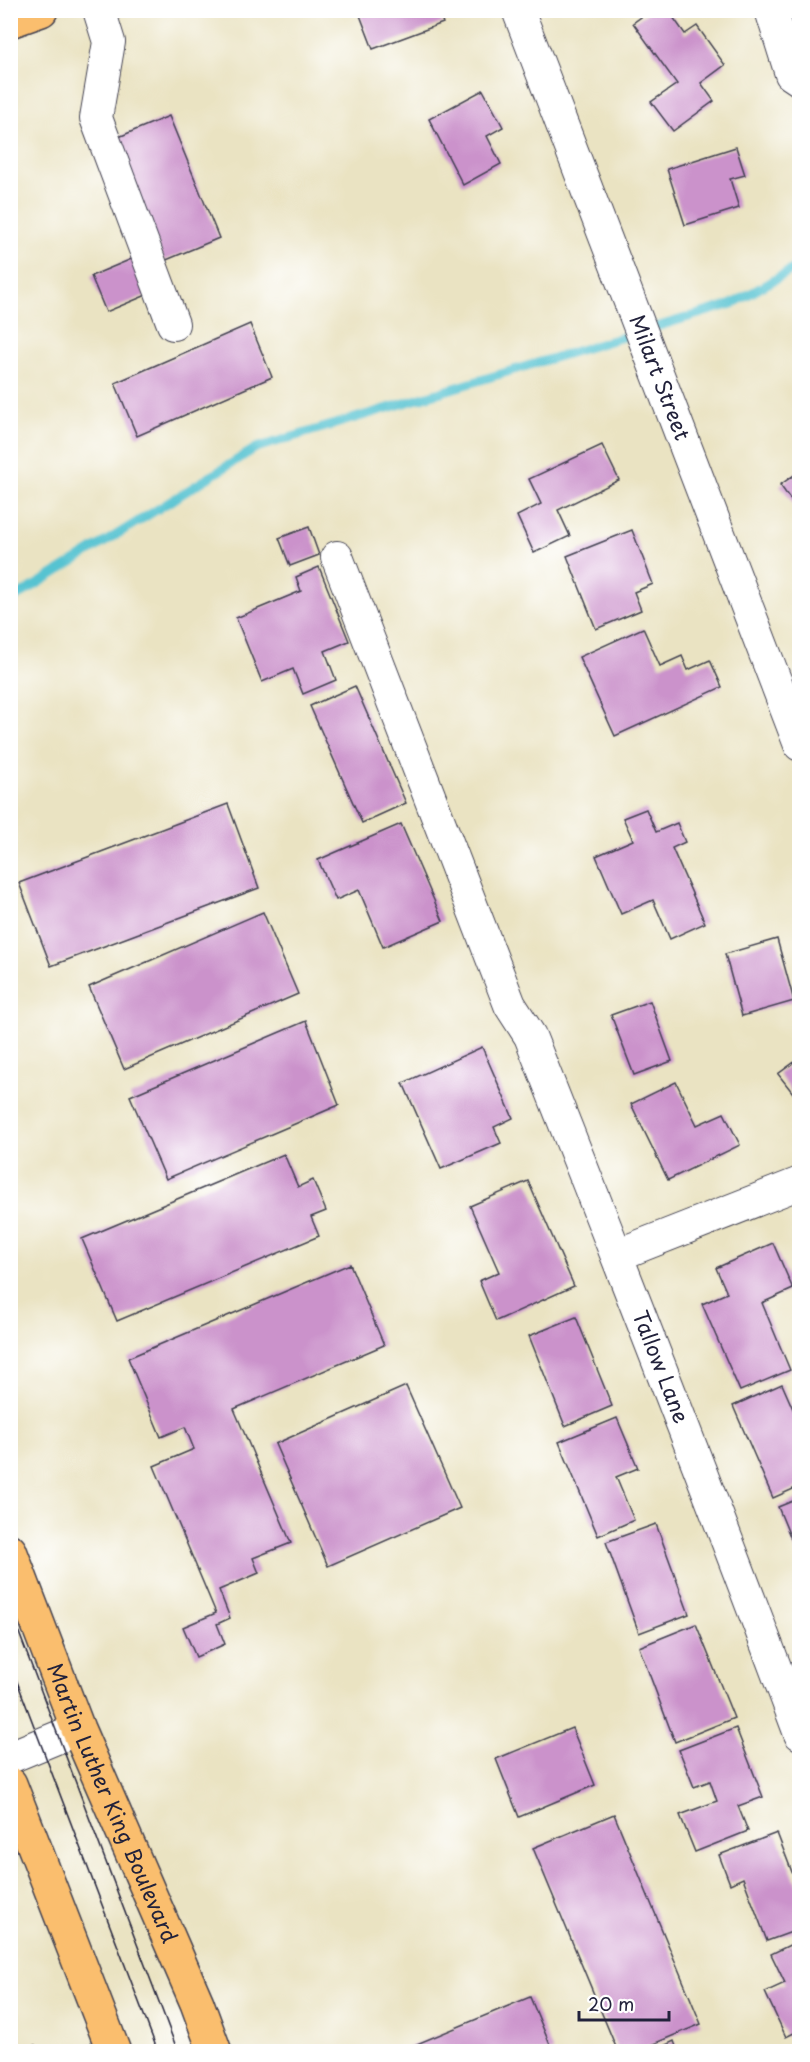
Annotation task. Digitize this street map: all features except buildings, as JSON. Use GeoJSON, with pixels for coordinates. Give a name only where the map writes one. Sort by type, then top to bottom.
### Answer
{"type":"FeatureCollection","features":[{"type":"Feature","properties":{"kind":"main road"},"geometry":{"type":"LineString","coordinates":[[10,21],[41,10]]}},
{"type":"Feature","properties":{"kind":"main road","name":"Martin Luther King Boulevard"},"geometry":{"type":"LineString","coordinates":[[10,1551],[78,1729],[197,2003],[215,2052]]}},
{"type":"Feature","properties":{"kind":"main road"},"geometry":{"type":"LineString","coordinates":[[10,1784],[114,2052]]}},
{"type":"Feature","properties":{"kind":"street"},"geometry":{"type":"LineString","coordinates":[[99,10],[109,42],[96,118],[173,324]]}},
{"type":"Feature","properties":{"kind":"street","name":"Milart Street"},"geometry":{"type":"LineString","coordinates":[[518,10],[800,745]]}},
{"type":"Feature","properties":{"kind":"street"},"geometry":{"type":"LineString","coordinates":[[771,10],[791,74],[800,80]]}},
{"type":"Feature","properties":{"kind":"street","name":"Tallow Lane"},"geometry":{"type":"LineString","coordinates":[[337,558],[510,1005],[530,1036],[720,1518],[800,1734]]}},
{"type":"Feature","properties":{"kind":"street"},"geometry":{"type":"LineString","coordinates":[[616,1255],[800,1183]]}},
{"type":"Feature","properties":{"kind":"street"},"geometry":{"type":"LineString","coordinates":[[10,1757],[78,1729]]}},
{"type":"Feature","properties":{"kind":"waterway"},"geometry":{"type":"LineString","coordinates":[[10,601],[256,448],[732,304],[800,265]]}},
{"type":"Feature","properties":{"kind":"tram line"},"geometry":{"type":"LineString","coordinates":[[10,1609],[178,2052]]}},
{"type":"Feature","properties":{"kind":"tram line"},"geometry":{"type":"LineString","coordinates":[[10,1663],[158,2052]]}}]}
